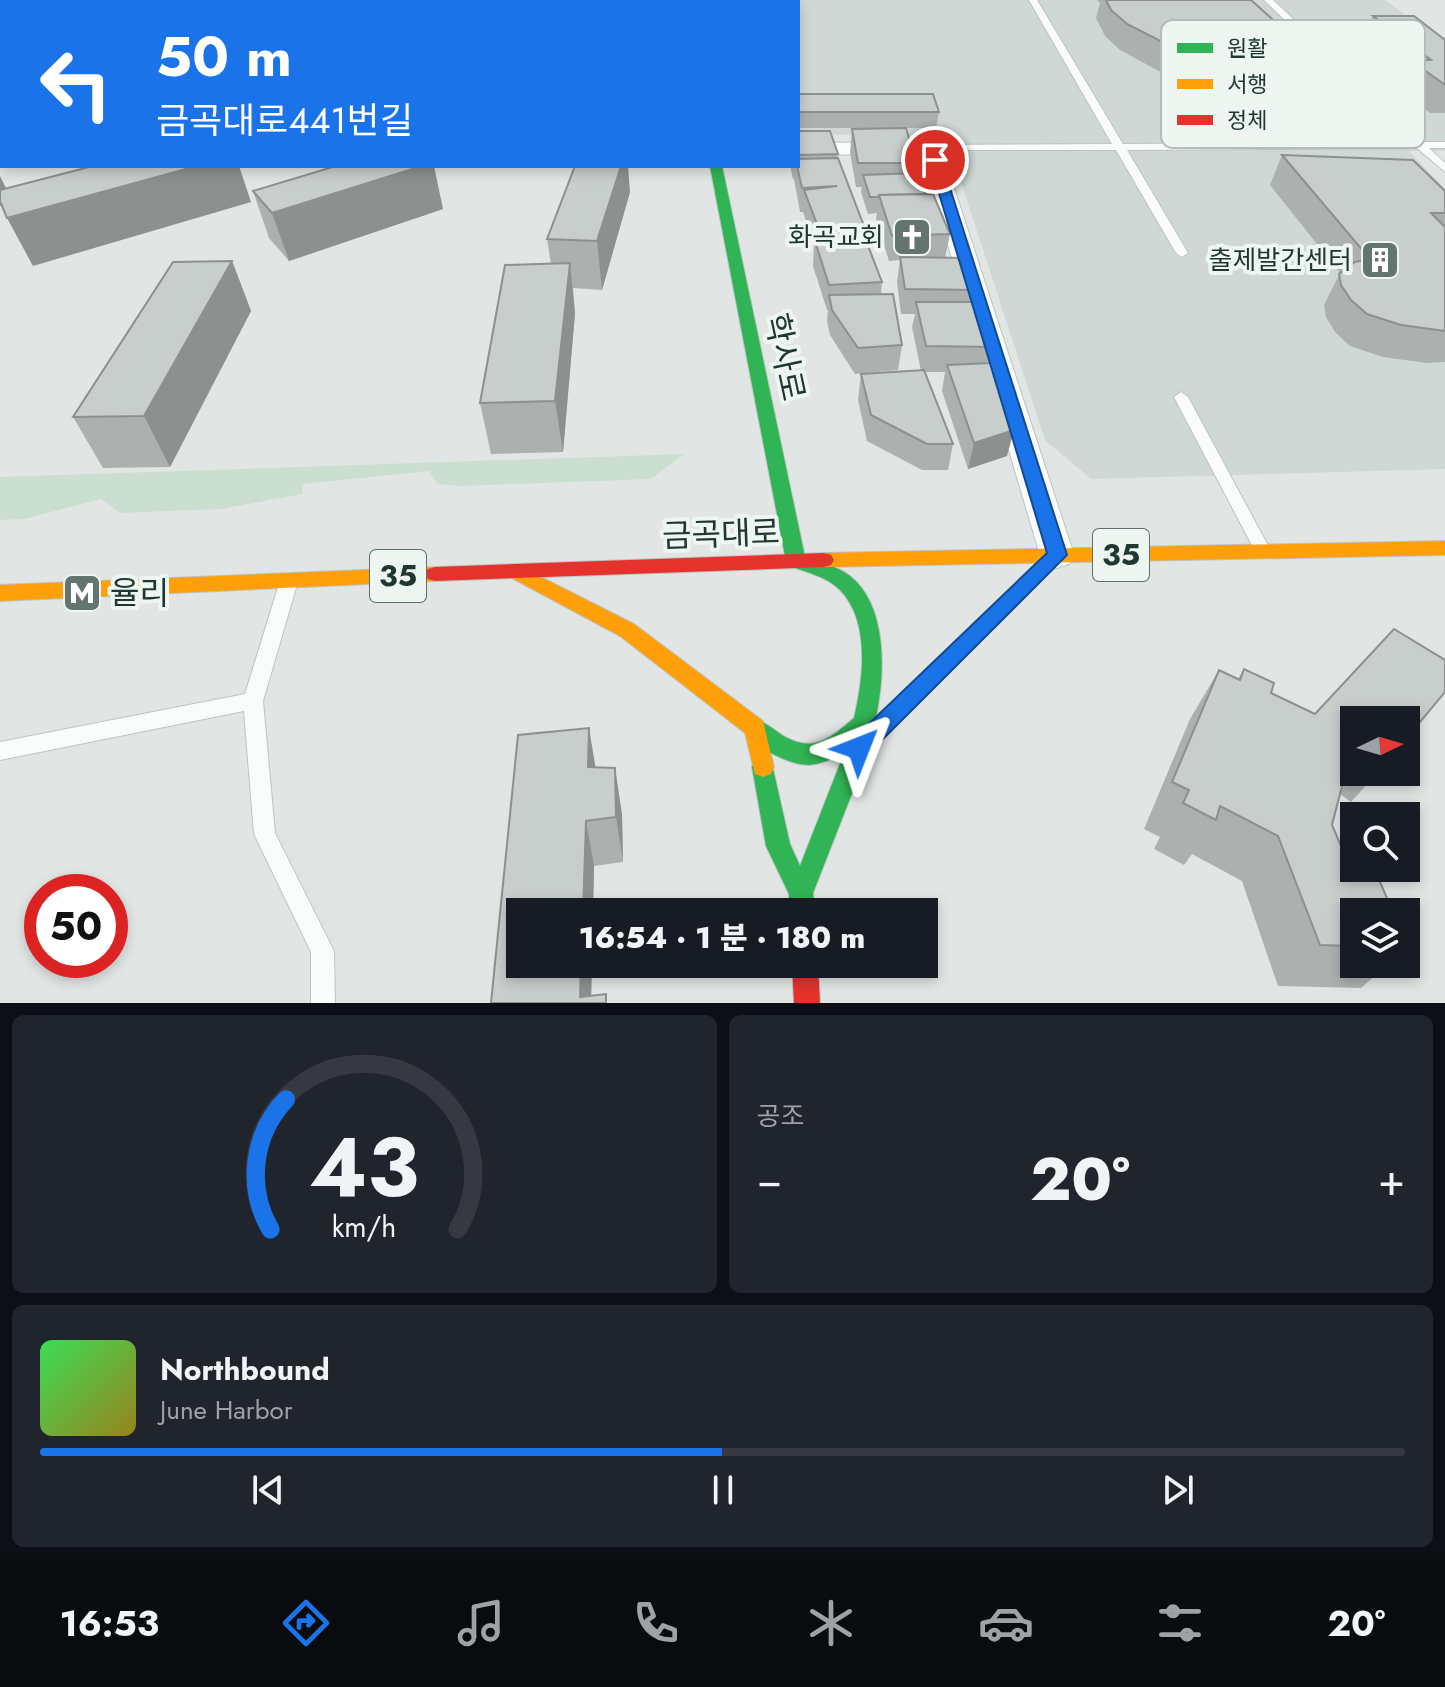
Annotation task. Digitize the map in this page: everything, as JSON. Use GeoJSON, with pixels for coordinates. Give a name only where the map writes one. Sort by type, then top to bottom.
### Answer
{"type":"FeatureCollection","features":[{"type":"Feature","properties":{"kind":"main road","name":"학사로"},"geometry":{"type":"LineString","coordinates":[[716,168],[796,561]]}},
{"type":"Feature","properties":{"kind":"main road","name":"금곡대로"},"geometry":{"type":"LineString","coordinates":[[0,593],[796,561],[1057,555],[1265,555],[1445,548]]}},
{"type":"Feature","properties":{"kind":"main road"},"geometry":{"type":"LineString","coordinates":[[859,748],[1057,555]]}},
{"type":"Feature","properties":{"kind":"main road"},"geometry":{"type":"LineString","coordinates":[[796,561],[842,581],[863,606],[872,654],[871,685],[859,748],[803,898]]}},
{"type":"Feature","properties":{"kind":"main road"},"geometry":{"type":"LineString","coordinates":[[515,571],[627,630],[789,753],[814,756],[837,748],[864,723]]}},
{"type":"Feature","properties":{"kind":"main road"},"geometry":{"type":"LineString","coordinates":[[755,728],[778,846],[799,898]]}},
{"type":"Feature","properties":{"kind":"main road"},"geometry":{"type":"LineString","coordinates":[[806,978],[807,1003]]}},
{"type":"Feature","properties":{"kind":"street"},"geometry":{"type":"LineString","coordinates":[[800,149],[930,148],[1057,555]]}},
{"type":"Feature","properties":{"kind":"lane"},"geometry":{"type":"LineString","coordinates":[[1033,0],[1182,253]]}},
{"type":"Feature","properties":{"kind":"lane"},"geometry":{"type":"LineString","coordinates":[[1268,0],[1289,20]]}},
{"type":"Feature","properties":{"kind":"lane"},"geometry":{"type":"LineString","coordinates":[[930,148],[1161,145]]}},
{"type":"Feature","properties":{"kind":"lane"},"geometry":{"type":"LineString","coordinates":[[1425,148],[1445,169]]}},
{"type":"Feature","properties":{"kind":"lane"},"geometry":{"type":"LineString","coordinates":[[1181,397],[1265,555]]}},
{"type":"Feature","properties":{"kind":"lane"},"geometry":{"type":"LineString","coordinates":[[289,581],[253,701],[265,834],[323,951],[323,1003]]}},
{"type":"Feature","properties":{"kind":"lane"},"geometry":{"type":"LineString","coordinates":[[0,751],[253,701]]}},
{"type":"Feature","properties":{"kind":"shaded area"},"geometry":{"type":"Polygon","coordinates":[[[800,0],[1385,0],[1412,20],[1161,20],[1161,148],[1425,148],[1425,30],[1445,45],[1445,151],[1409,151],[1445,189],[1445,469],[1091,479],[1045,440],[946,136],[800,134],[800,0]]]}},
{"type":"Feature","properties":{"kind":"green space"},"geometry":{"type":"Polygon","coordinates":[[[684,454],[651,479],[459,486],[438,484],[429,471],[303,484],[302,494],[221,509],[120,513],[101,499],[24,519],[0,520],[0,477],[684,454]]]}},
{"type":"Feature","properties":{"kind":"building"},"geometry":{"type":"Polygon","coordinates":[[[1106,0],[1251,0],[1273,20],[1161,20],[1161,41],[1127,24],[1111,10],[1106,0]]]}},
{"type":"Feature","properties":{"kind":"building"},"geometry":{"type":"Polygon","coordinates":[[[1373,16],[1414,16],[1419,20],[1378,20],[1373,16]]]}},
{"type":"Feature","properties":{"kind":"building"},"geometry":{"type":"Polygon","coordinates":[[[1425,25],[1445,40],[1445,85],[1425,70],[1425,60],[1431,60],[1425,55],[1425,25]]]}},
{"type":"Feature","properties":{"kind":"building"},"geometry":{"type":"Polygon","coordinates":[[[800,94],[933,94],[939,112],[800,112],[800,94]]]}},
{"type":"Feature","properties":{"kind":"building"},"geometry":{"type":"Polygon","coordinates":[[[906,128],[916,163],[858,163],[852,129],[906,128]]]}},
{"type":"Feature","properties":{"kind":"building"},"geometry":{"type":"Polygon","coordinates":[[[800,131],[830,131],[838,154],[800,155],[800,131]]]}},
{"type":"Feature","properties":{"kind":"building","name":"출제발간센터"},"geometry":{"type":"Polygon","coordinates":[[[1282,155],[1413,160],[1445,191],[1445,213],[1431,213],[1445,227],[1445,331],[1401,325],[1367,314],[1351,300],[1341,285],[1339,274],[1355,262],[1370,259],[1282,155]]]}},
{"type":"Feature","properties":{"kind":"building"},"geometry":{"type":"Polygon","coordinates":[[[838,158],[864,226],[819,229],[804,190],[837,186],[802,188],[797,168],[800,168],[800,159],[838,158]]]}},
{"type":"Feature","properties":{"kind":"building"},"geometry":{"type":"Polygon","coordinates":[[[85,168],[190,168],[7,218],[0,201],[0,190],[85,168]]]}},
{"type":"Feature","properties":{"kind":"building"},"geometry":{"type":"Polygon","coordinates":[[[329,168],[416,168],[272,213],[253,191],[329,168]]]}},
{"type":"Feature","properties":{"kind":"building"},"geometry":{"type":"Polygon","coordinates":[[[574,168],[620,168],[597,241],[547,239],[574,168]]]}},
{"type":"Feature","properties":{"kind":"building"},"geometry":{"type":"Polygon","coordinates":[[[917,173],[925,194],[880,197],[870,197],[863,175],[917,173]]]}},
{"type":"Feature","properties":{"kind":"building"},"geometry":{"type":"Polygon","coordinates":[[[933,194],[950,234],[892,236],[879,195],[933,194]]]}},
{"type":"Feature","properties":{"kind":"building"},"geometry":{"type":"Polygon","coordinates":[[[865,238],[882,282],[829,285],[815,241],[865,238]]]}},
{"type":"Feature","properties":{"kind":"building"},"geometry":{"type":"Polygon","coordinates":[[[900,257],[966,258],[974,290],[905,289],[900,257]]]}},
{"type":"Feature","properties":{"kind":"building"},"geometry":{"type":"Polygon","coordinates":[[[232,261],[144,416],[73,417],[173,262],[232,261]]]}},
{"type":"Feature","properties":{"kind":"building"},"geometry":{"type":"Polygon","coordinates":[[[570,263],[555,401],[480,403],[505,265],[570,263]]]}},
{"type":"Feature","properties":{"kind":"building"},"geometry":{"type":"Polygon","coordinates":[[[893,294],[902,345],[858,348],[832,310],[829,295],[893,294]]]}},
{"type":"Feature","properties":{"kind":"building"},"geometry":{"type":"Polygon","coordinates":[[[916,302],[979,302],[992,347],[926,346],[916,302]]]}},
{"type":"Feature","properties":{"kind":"building"},"geometry":{"type":"Polygon","coordinates":[[[991,363],[1014,430],[974,443],[947,365],[991,363]]]}},
{"type":"Feature","properties":{"kind":"building"},"geometry":{"type":"Polygon","coordinates":[[[924,370],[953,444],[927,444],[871,415],[861,374],[924,370]]]}},
{"type":"Feature","properties":{"kind":"building"},"geometry":{"type":"Polygon","coordinates":[[[1394,629],[1445,660],[1445,692],[1420,722],[1420,706],[1340,706],[1342,786],[1332,825],[1340,844],[1340,882],[1380,882],[1387,898],[1340,898],[1340,946],[1320,945],[1278,836],[1220,806],[1216,820],[1183,803],[1189,790],[1172,782],[1219,670],[1240,680],[1244,669],[1274,683],[1271,693],[1315,714],[1394,629]]]}},
{"type":"Feature","properties":{"kind":"building"},"geometry":{"type":"Polygon","coordinates":[[[589,728],[588,767],[615,768],[616,817],[586,821],[583,898],[506,898],[506,978],[581,978],[580,997],[606,994],[606,1003],[491,1003],[518,735],[589,728]]]}},
{"type":"Feature","properties":{"kind":"traffic: fast"},"geometry":{"type":"LineString","coordinates":[[716,168],[796,561],[833,575],[851,589],[867,620],[873,657],[870,698],[860,740],[801,898]]}},
{"type":"Feature","properties":{"kind":"traffic: fast"},"geometry":{"type":"LineString","coordinates":[[859,748],[1057,555]]}},
{"type":"Feature","properties":{"kind":"traffic: fast"},"geometry":{"type":"LineString","coordinates":[[755,728],[786,749],[811,755],[835,746],[864,723]]}},
{"type":"Feature","properties":{"kind":"traffic: fast"},"geometry":{"type":"LineString","coordinates":[[763,767],[778,846],[801,893]]}},
{"type":"Feature","properties":{"kind":"traffic: slow"},"geometry":{"type":"LineString","coordinates":[[824,560],[1445,548]]}},
{"type":"Feature","properties":{"kind":"traffic: slow"},"geometry":{"type":"LineString","coordinates":[[515,571],[627,630],[755,728],[763,767]]}},
{"type":"Feature","properties":{"kind":"traffic: slow"},"geometry":{"type":"LineString","coordinates":[[0,593],[435,574]]}},
{"type":"Feature","properties":{"kind":"traffic: jam"},"geometry":{"type":"LineString","coordinates":[[435,574],[824,560]]}},
{"type":"Feature","properties":{"kind":"traffic: jam"},"geometry":{"type":"LineString","coordinates":[[806,978],[807,1003]]}},
{"type":"Feature","properties":{"kind":"place","name":"화곡교회"},"geometry":{"type":"Point","coordinates":[912,237]}},
{"type":"Feature","properties":{"kind":"place","name":"출제발간센터"},"geometry":{"type":"Point","coordinates":[1380,260]}},
{"type":"Feature","properties":{"kind":"place","name":"율리"},"geometry":{"type":"Point","coordinates":[82,593]}},
{"type":"Feature","properties":{"kind":"route"},"geometry":{"type":"LineString","coordinates":[[859,748],[1057,555],[935,160]]}}]}
